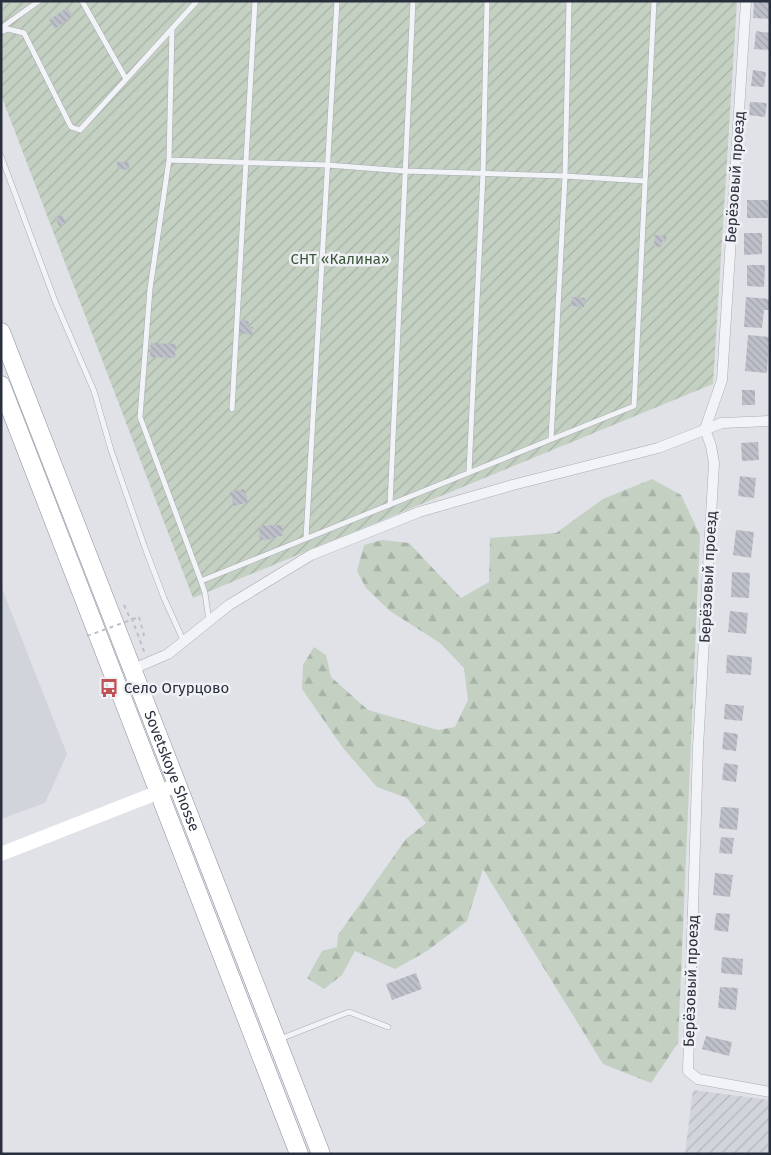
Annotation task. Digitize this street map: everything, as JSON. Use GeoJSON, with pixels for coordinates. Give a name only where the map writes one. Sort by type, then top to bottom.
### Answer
{"type":"FeatureCollection","features":[{"type":"Feature","properties":{"kind":"highway","name":"Sovetskoye Shosse"},"geometry":{"type":"LineString","coordinates":[[1,332],[321,1154]]}},
{"type":"Feature","properties":{"kind":"highway","name":"Sovetskoye Shosse"},"geometry":{"type":"LineString","coordinates":[[1,385],[299,1154]]}},
{"type":"Feature","properties":{"kind":"street","name":"Берёзовый проезд"},"geometry":{"type":"LineString","coordinates":[[746,1],[722,380],[705,429],[714,463],[698,747],[688,1071],[698,1079],[770,1092]]}},
{"type":"Feature","properties":{"kind":"street"},"geometry":{"type":"LineString","coordinates":[[132,669],[168,654],[229,605],[311,555],[419,512],[509,486],[658,448],[722,422],[770,422]]}},
{"type":"Feature","properties":{"kind":"street"},"geometry":{"type":"LineString","coordinates":[[1,854],[177,785]]}},
{"type":"Feature","properties":{"kind":"lane"},"geometry":{"type":"LineString","coordinates":[[1,30],[39,1]]}},
{"type":"Feature","properties":{"kind":"lane"},"geometry":{"type":"LineString","coordinates":[[82,1],[126,79]]}},
{"type":"Feature","properties":{"kind":"lane"},"geometry":{"type":"LineString","coordinates":[[232,409],[255,1]]}},
{"type":"Feature","properties":{"kind":"lane"},"geometry":{"type":"LineString","coordinates":[[306,538],[337,1]]}},
{"type":"Feature","properties":{"kind":"lane"},"geometry":{"type":"LineString","coordinates":[[390,505],[413,1]]}},
{"type":"Feature","properties":{"kind":"lane"},"geometry":{"type":"LineString","coordinates":[[469,472],[483,173],[487,1]]}},
{"type":"Feature","properties":{"kind":"lane"},"geometry":{"type":"LineString","coordinates":[[551,439],[565,176],[569,1]]}},
{"type":"Feature","properties":{"kind":"lane"},"geometry":{"type":"LineString","coordinates":[[201,581],[634,406],[654,1]]}},
{"type":"Feature","properties":{"kind":"lane"},"geometry":{"type":"LineString","coordinates":[[1,30],[8,29],[24,33],[71,127],[80,130],[172,29],[194,2]]}},
{"type":"Feature","properties":{"kind":"lane"},"geometry":{"type":"LineString","coordinates":[[172,29],[169,160],[150,289],[140,417],[201,581],[205,593],[209,621]]}},
{"type":"Feature","properties":{"kind":"lane"},"geometry":{"type":"LineString","coordinates":[[1,156],[55,300],[94,391],[144,545],[164,598],[184,642]]}},
{"type":"Feature","properties":{"kind":"lane"},"geometry":{"type":"LineString","coordinates":[[169,160],[328,165],[405,171],[565,176],[645,181]]}},
{"type":"Feature","properties":{"kind":"lane"},"geometry":{"type":"LineString","coordinates":[[277,1040],[349,1012],[388,1027]]}},
{"type":"Feature","properties":{"kind":"path"},"geometry":{"type":"LineString","coordinates":[[124,605],[129,616],[131,616],[145,654],[148,657],[158,658]]}},
{"type":"Feature","properties":{"kind":"path"},"geometry":{"type":"LineString","coordinates":[[86,636],[139,617],[144,635],[139,638]]}},
{"type":"Feature","properties":{"kind":"shaded area"},"geometry":{"type":"Polygon","coordinates":[[[1,586],[67,754],[45,803],[1,819],[1,586]]]}},
{"type":"Feature","properties":{"kind":"shaded area"},"geometry":{"type":"Polygon","coordinates":[[[693,1090],[770,1100],[770,1154],[685,1154],[693,1090]]]}},
{"type":"Feature","properties":{"kind":"green space","name":"СНТ «Калина»"},"geometry":{"type":"Polygon","coordinates":[[[1,1],[737,1],[713,384],[193,598],[1,95],[1,1]]]}},
{"type":"Feature","properties":{"kind":"green space"},"geometry":{"type":"Polygon","coordinates":[[[652,479],[681,495],[700,535],[678,1043],[651,1083],[603,1064],[483,869],[467,921],[427,951],[395,969],[355,951],[342,975],[324,989],[307,978],[322,951],[337,947],[338,935],[406,839],[426,823],[407,798],[377,787],[343,748],[302,689],[303,665],[314,647],[326,655],[331,677],[368,710],[438,730],[455,727],[468,700],[464,668],[440,643],[390,611],[366,588],[357,571],[364,545],[382,540],[409,543],[461,598],[489,582],[490,538],[556,533],[603,499],[652,479]]]}},
{"type":"Feature","properties":{"kind":"building"},"geometry":{"type":"Polygon","coordinates":[[[754,1],[770,2],[770,19],[753,18],[754,1]]]}},
{"type":"Feature","properties":{"kind":"building"},"geometry":{"type":"Polygon","coordinates":[[[67,8],[73,16],[55,29],[49,20],[67,8]]]}},
{"type":"Feature","properties":{"kind":"building"},"geometry":{"type":"Polygon","coordinates":[[[756,31],[770,33],[769,50],[754,49],[756,31]]]}},
{"type":"Feature","properties":{"kind":"building"},"geometry":{"type":"Polygon","coordinates":[[[753,70],[766,72],[764,87],[751,86],[753,70]]]}},
{"type":"Feature","properties":{"kind":"building"},"geometry":{"type":"Polygon","coordinates":[[[750,102],[767,103],[765,117],[749,115],[750,102]]]}},
{"type":"Feature","properties":{"kind":"building"},"geometry":{"type":"Polygon","coordinates":[[[117,162],[129,162],[129,170],[117,169],[117,162]]]}},
{"type":"Feature","properties":{"kind":"building"},"geometry":{"type":"Polygon","coordinates":[[[747,200],[768,200],[768,218],[747,218],[747,200]]]}},
{"type":"Feature","properties":{"kind":"building"},"geometry":{"type":"Polygon","coordinates":[[[62,214],[66,223],[59,226],[55,217],[62,214]]]}},
{"type":"Feature","properties":{"kind":"building"},"geometry":{"type":"Polygon","coordinates":[[[744,233],[762,233],[762,254],[744,255],[744,233]]]}},
{"type":"Feature","properties":{"kind":"building"},"geometry":{"type":"Polygon","coordinates":[[[655,235],[666,236],[666,242],[662,241],[661,247],[654,246],[655,235]]]}},
{"type":"Feature","properties":{"kind":"building"},"geometry":{"type":"Polygon","coordinates":[[[747,265],[765,265],[764,287],[747,286],[747,265]]]}},
{"type":"Feature","properties":{"kind":"building"},"geometry":{"type":"Polygon","coordinates":[[[572,297],[585,298],[584,307],[571,306],[572,297]]]}},
{"type":"Feature","properties":{"kind":"building"},"geometry":{"type":"Polygon","coordinates":[[[746,297],[770,299],[770,310],[764,310],[762,328],[744,327],[746,297]]]}},
{"type":"Feature","properties":{"kind":"building"},"geometry":{"type":"Polygon","coordinates":[[[239,320],[249,321],[248,327],[253,327],[252,335],[238,333],[239,320]]]}},
{"type":"Feature","properties":{"kind":"building"},"geometry":{"type":"Polygon","coordinates":[[[748,335],[769,337],[767,373],[745,371],[748,335]]]}},
{"type":"Feature","properties":{"kind":"building"},"geometry":{"type":"Polygon","coordinates":[[[151,343],[176,344],[175,358],[150,357],[151,343]]]}},
{"type":"Feature","properties":{"kind":"building"},"geometry":{"type":"Polygon","coordinates":[[[742,390],[755,390],[755,405],[742,405],[742,390]]]}},
{"type":"Feature","properties":{"kind":"building"},"geometry":{"type":"Polygon","coordinates":[[[758,442],[759,460],[742,461],[741,443],[758,442]]]}},
{"type":"Feature","properties":{"kind":"building"},"geometry":{"type":"Polygon","coordinates":[[[740,476],[756,478],[754,498],[738,496],[740,476]]]}},
{"type":"Feature","properties":{"kind":"building"},"geometry":{"type":"Polygon","coordinates":[[[244,489],[248,502],[234,506],[230,492],[244,489]]]}},
{"type":"Feature","properties":{"kind":"building"},"geometry":{"type":"Polygon","coordinates":[[[282,525],[283,536],[275,536],[275,539],[260,540],[259,526],[282,525]]]}},
{"type":"Feature","properties":{"kind":"building"},"geometry":{"type":"Polygon","coordinates":[[[736,530],[754,532],[751,558],[733,555],[736,530]]]}},
{"type":"Feature","properties":{"kind":"building"},"geometry":{"type":"Polygon","coordinates":[[[732,572],[750,573],[749,598],[731,597],[732,572]]]}},
{"type":"Feature","properties":{"kind":"building"},"geometry":{"type":"Polygon","coordinates":[[[730,611],[748,613],[746,634],[728,632],[730,611]]]}},
{"type":"Feature","properties":{"kind":"building"},"geometry":{"type":"Polygon","coordinates":[[[727,655],[752,657],[751,675],[726,673],[727,655]]]}},
{"type":"Feature","properties":{"kind":"building"},"geometry":{"type":"Polygon","coordinates":[[[725,704],[744,706],[742,721],[724,719],[725,704]]]}},
{"type":"Feature","properties":{"kind":"building"},"geometry":{"type":"Polygon","coordinates":[[[724,732],[738,734],[736,751],[722,749],[724,732]]]}},
{"type":"Feature","properties":{"kind":"building"},"geometry":{"type":"Polygon","coordinates":[[[724,763],[738,765],[736,782],[722,780],[724,763]]]}},
{"type":"Feature","properties":{"kind":"building"},"geometry":{"type":"Polygon","coordinates":[[[721,807],[739,808],[737,830],[719,828],[721,807]]]}},
{"type":"Feature","properties":{"kind":"building"},"geometry":{"type":"Polygon","coordinates":[[[721,837],[734,838],[732,854],[719,853],[721,837]]]}},
{"type":"Feature","properties":{"kind":"building"},"geometry":{"type":"Polygon","coordinates":[[[715,873],[733,875],[730,897],[713,895],[715,873]]]}},
{"type":"Feature","properties":{"kind":"building"},"geometry":{"type":"Polygon","coordinates":[[[716,913],[730,914],[728,932],[714,930],[716,913]]]}},
{"type":"Feature","properties":{"kind":"building"},"geometry":{"type":"Polygon","coordinates":[[[722,957],[743,959],[742,975],[721,973],[722,957]]]}},
{"type":"Feature","properties":{"kind":"building"},"geometry":{"type":"Polygon","coordinates":[[[416,973],[422,989],[392,1000],[386,984],[416,973]]]}},
{"type":"Feature","properties":{"kind":"building"},"geometry":{"type":"Polygon","coordinates":[[[720,987],[738,988],[736,1010],[718,1008],[720,987]]]}},
{"type":"Feature","properties":{"kind":"building"},"geometry":{"type":"Polygon","coordinates":[[[706,1036],[732,1042],[729,1056],[702,1049],[706,1036]]]}},
{"type":"Feature","properties":{"kind":"place","name":"Село Огурцово"},"geometry":{"type":"Point","coordinates":[109,688]}}]}
